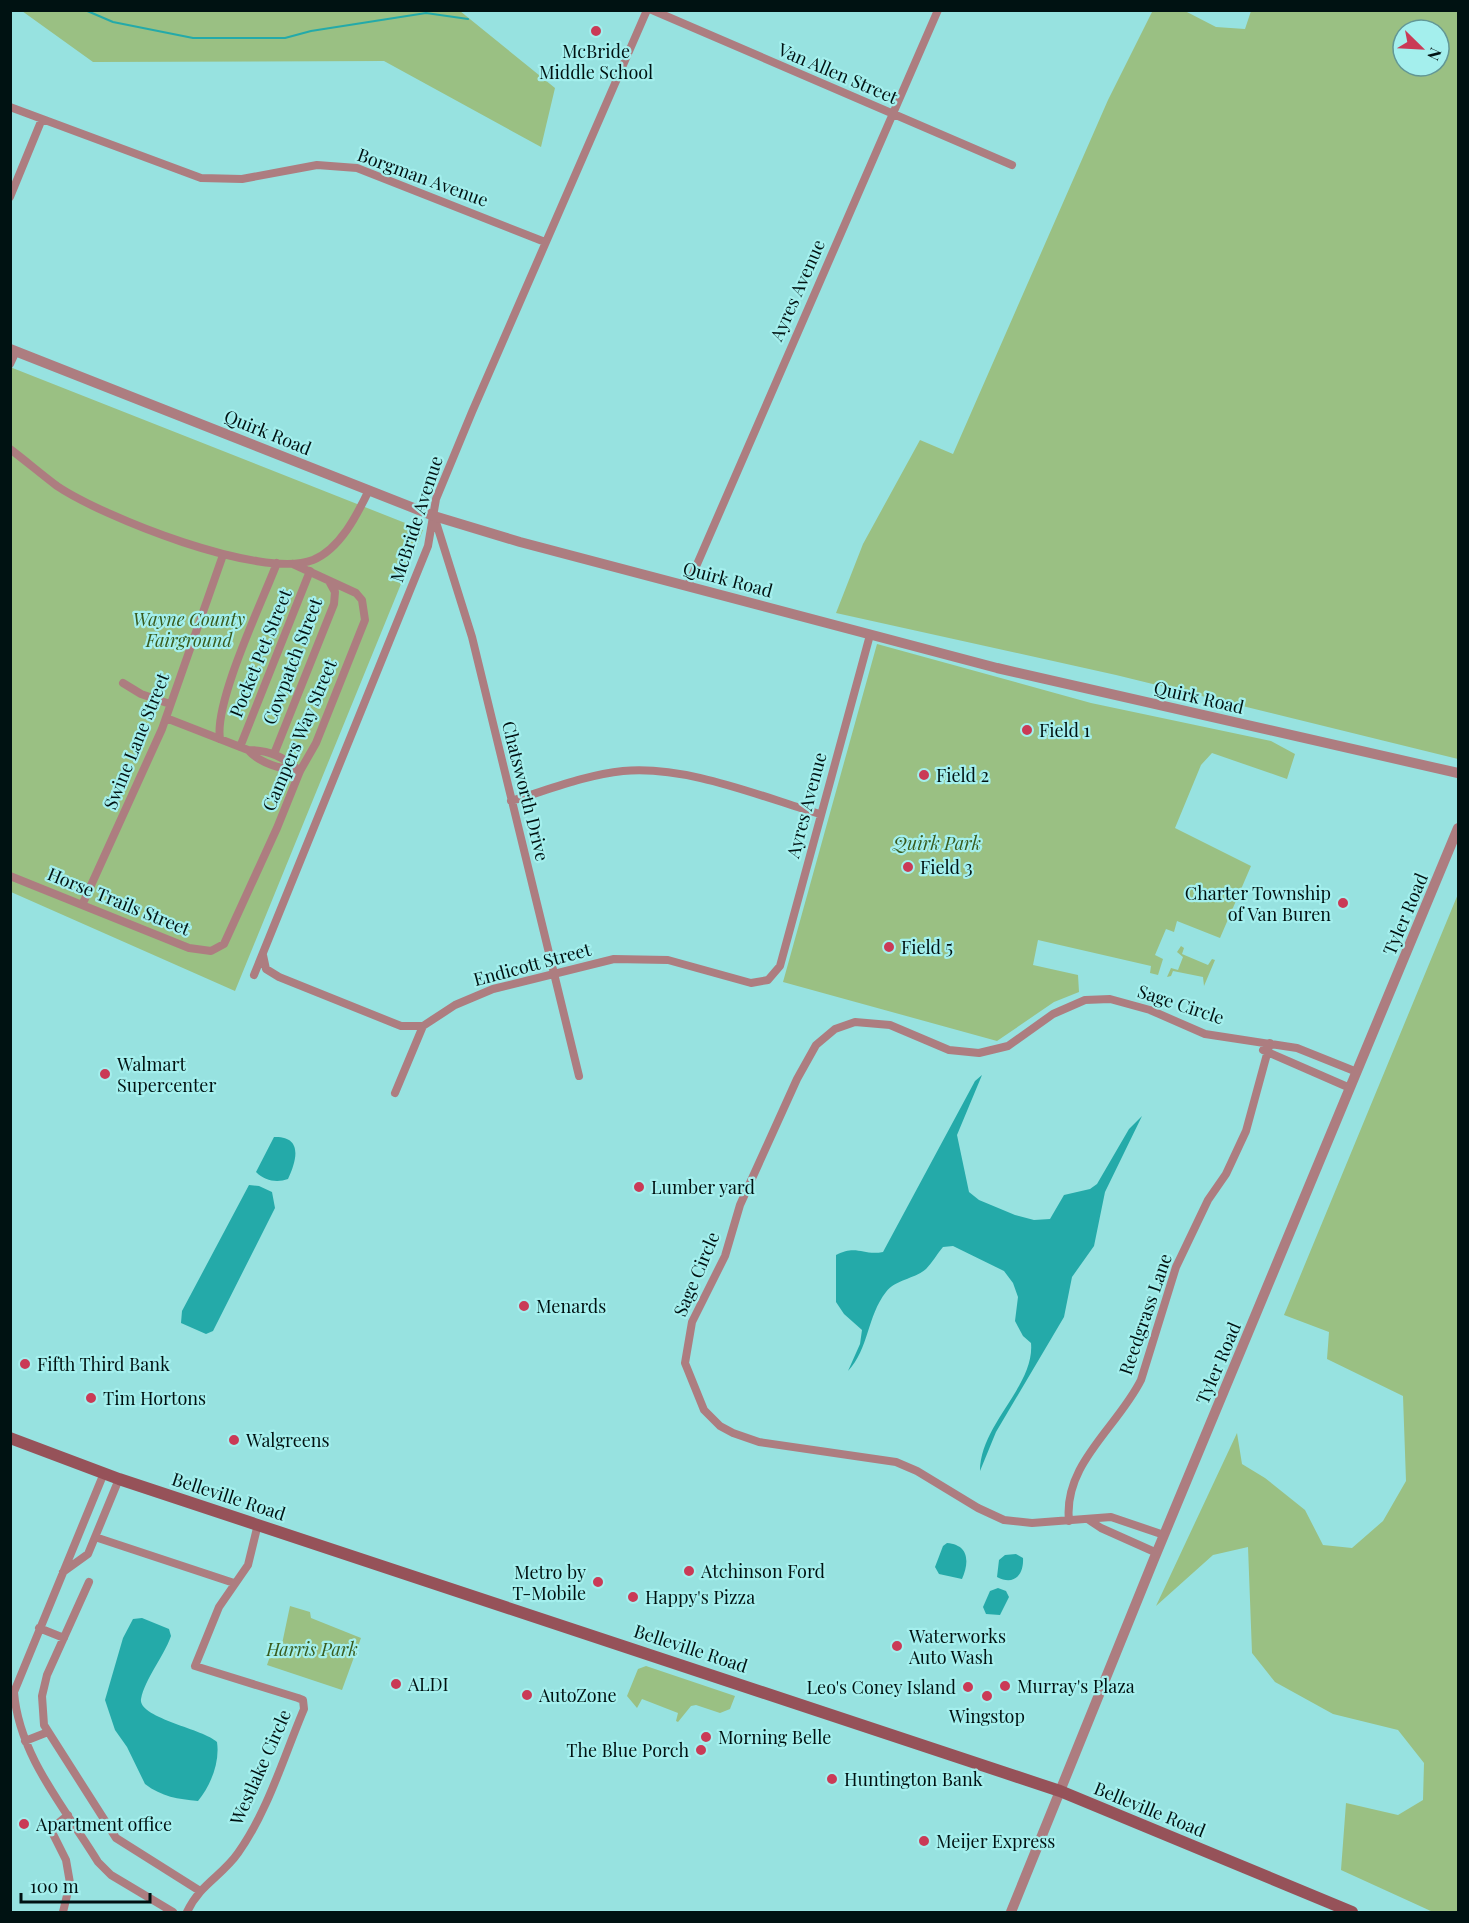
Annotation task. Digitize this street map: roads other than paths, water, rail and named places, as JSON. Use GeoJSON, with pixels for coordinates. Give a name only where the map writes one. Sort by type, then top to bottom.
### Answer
{"type":"FeatureCollection","features":[{"type":"Feature","properties":{"kind":"main road","name":"Belleville Road"},"geometry":{"type":"LineString","coordinates":[[10,1438],[119,1479],[1060,1791],[1352,1912]]}},
{"type":"Feature","properties":{"kind":"street","name":"Van Allen Street"},"geometry":{"type":"LineString","coordinates":[[650,10],[1012,165]]}},
{"type":"Feature","properties":{"kind":"street","name":"McBride Avenue"},"geometry":{"type":"LineString","coordinates":[[254,975],[428,546],[436,499],[467,423],[545,242],[650,10]]}},
{"type":"Feature","properties":{"kind":"street","name":"Ayres Avenue"},"geometry":{"type":"LineString","coordinates":[[688,585],[938,10]]}},
{"type":"Feature","properties":{"kind":"street","name":"Borgman Avenue"},"geometry":{"type":"LineString","coordinates":[[10,107],[201,178],[242,179],[317,165],[357,168],[545,242]]}},
{"type":"Feature","properties":{"kind":"street"},"geometry":{"type":"LineString","coordinates":[[10,197],[42,119]]}},
{"type":"Feature","properties":{"kind":"street"},"geometry":{"type":"LineString","coordinates":[[10,364],[13,350]]}},
{"type":"Feature","properties":{"kind":"street","name":"Quirk Road"},"geometry":{"type":"LineString","coordinates":[[13,350],[434,516],[520,542],[997,668],[1458,773]]}},
{"type":"Feature","properties":{"kind":"street"},"geometry":{"type":"LineString","coordinates":[[10,448],[58,486],[96,507],[223,555],[277,563],[293,564],[311,561],[334,545],[362,505],[369,490]]}},
{"type":"Feature","properties":{"kind":"street","name":"Chatsworth Drive"},"geometry":{"type":"LineString","coordinates":[[434,516],[472,637],[579,1076]]}},
{"type":"Feature","properties":{"kind":"street","name":"Swine Lane Street"},"geometry":{"type":"LineString","coordinates":[[83,903],[166,718],[223,555]]}},
{"type":"Feature","properties":{"kind":"street"},"geometry":{"type":"LineString","coordinates":[[220,739],[218,726],[225,699],[277,563]]}},
{"type":"Feature","properties":{"kind":"street","name":"Campers Way Street"},"geometry":{"type":"LineString","coordinates":[[217,950],[230,937],[300,771],[316,743],[365,620],[362,600],[356,594],[293,564]]}},
{"type":"Feature","properties":{"kind":"street","name":"Pocket Pet Street"},"geometry":{"type":"LineString","coordinates":[[244,748],[310,571]]}},
{"type":"Feature","properties":{"kind":"street","name":"Cowpatch Street"},"geometry":{"type":"LineString","coordinates":[[274,754],[334,604],[335,592],[329,580]]}},
{"type":"Feature","properties":{"kind":"street","name":"Ayres Avenue"},"geometry":{"type":"LineString","coordinates":[[768,980],[780,966],[870,635]]}},
{"type":"Feature","properties":{"kind":"street"},"geometry":{"type":"LineString","coordinates":[[123,683],[141,694],[170,704]]}},
{"type":"Feature","properties":{"kind":"street"},"geometry":{"type":"LineString","coordinates":[[166,718],[244,748],[283,757],[300,771]]}},
{"type":"Feature","properties":{"kind":"street"},"geometry":{"type":"LineString","coordinates":[[244,748],[254,757],[288,771],[300,771]]}},
{"type":"Feature","properties":{"kind":"street"},"geometry":{"type":"LineString","coordinates":[[512,801],[594,775],[638,770],[695,777],[820,814]]}},
{"type":"Feature","properties":{"kind":"street","name":"Tyler Road"},"geometry":{"type":"LineString","coordinates":[[1011,1912],[1164,1535],[1458,828]]}},
{"type":"Feature","properties":{"kind":"street","name":"Horse Trails Street"},"geometry":{"type":"LineString","coordinates":[[10,876],[83,903],[189,948],[204,951],[217,950]]}},
{"type":"Feature","properties":{"kind":"street"},"geometry":{"type":"LineString","coordinates":[[264,951],[262,962],[266,969],[279,977],[401,1026],[423,1026],[395,1093]]}},
{"type":"Feature","properties":{"kind":"street","name":"Endicott Street"},"geometry":{"type":"LineString","coordinates":[[423,1026],[455,1005],[483,993],[554,972],[614,959],[649,958],[688,964],[751,983],[768,980]]}},
{"type":"Feature","properties":{"kind":"street","name":"Sage Circle"},"geometry":{"type":"LineString","coordinates":[[1164,1535],[1111,1517],[1032,1523],[1004,1520],[978,1508],[917,1471],[896,1462],[759,1442],[720,1426],[704,1410],[685,1363],[692,1322],[725,1256],[740,1205],[797,1079],[816,1045],[835,1029],[855,1022],[890,1025],[949,1050],[979,1053],[1008,1046],[1053,1014],[1085,1000],[1110,999],[1150,1010],[1205,1034],[1297,1048],[1357,1072]]}},
{"type":"Feature","properties":{"kind":"street"},"geometry":{"type":"LineString","coordinates":[[1253,1042],[1266,1053],[1350,1088]]}},
{"type":"Feature","properties":{"kind":"street","name":"Reedgrass Lane"},"geometry":{"type":"LineString","coordinates":[[1069,1521],[1068,1500],[1072,1482],[1086,1458],[1133,1396],[1141,1380],[1176,1267],[1208,1200],[1226,1174],[1246,1131],[1270,1043]]}},
{"type":"Feature","properties":{"kind":"street"},"geometry":{"type":"LineString","coordinates":[[104,1473],[39,1628],[14,1692],[13,1705],[17,1723],[32,1758],[98,1862],[111,1875],[173,1912]]}},
{"type":"Feature","properties":{"kind":"street"},"geometry":{"type":"LineString","coordinates":[[63,1573],[88,1554],[119,1479]]}},
{"type":"Feature","properties":{"kind":"street"},"geometry":{"type":"LineString","coordinates":[[1089,1520],[1101,1528],[1157,1553]]}},
{"type":"Feature","properties":{"kind":"street","name":"Westlake Circle"},"geometry":{"type":"LineString","coordinates":[[187,1912],[209,1880],[228,1865],[254,1826],[304,1709],[303,1700],[298,1698],[195,1666],[219,1607],[248,1565],[258,1524]]}},
{"type":"Feature","properties":{"kind":"street"},"geometry":{"type":"LineString","coordinates":[[95,1537],[234,1583]]}},
{"type":"Feature","properties":{"kind":"street"},"geometry":{"type":"LineString","coordinates":[[89,1582],[47,1675],[42,1696],[42,1717],[48,1732],[116,1838],[200,1891]]}},
{"type":"Feature","properties":{"kind":"street"},"geometry":{"type":"LineString","coordinates":[[39,1628],[64,1638]]}},
{"type":"Feature","properties":{"kind":"street"},"geometry":{"type":"LineString","coordinates":[[25,1741],[48,1732]]}},
{"type":"Feature","properties":{"kind":"street"},"geometry":{"type":"LineString","coordinates":[[63,1912],[70,1883],[66,1860],[52,1832],[57,1824],[68,1815]]}},
{"type":"Feature","properties":{"kind":"water"},"geometry":{"type":"Polygon","coordinates":[[[982,1075],[957,1135],[969,1192],[979,1200],[1034,1220],[1050,1219],[1064,1195],[1090,1189],[1097,1184],[1129,1129],[1142,1116],[1105,1192],[1094,1246],[1072,1277],[1064,1317],[996,1432],[980,1471],[982,1454],[989,1437],[1025,1375],[1030,1359],[1031,1343],[1023,1336],[1015,1321],[1018,1297],[1013,1283],[1004,1271],[953,1246],[943,1247],[926,1269],[895,1284],[886,1292],[875,1311],[860,1353],[848,1371],[860,1344],[862,1330],[844,1314],[836,1302],[836,1255],[849,1250],[883,1252],[975,1081],[982,1075]]]}},
{"type":"Feature","properties":{"kind":"water"},"geometry":{"type":"Polygon","coordinates":[[[274,1137],[290,1140],[294,1145],[294,1164],[288,1179],[275,1181],[256,1172],[274,1137]]]}},
{"type":"Feature","properties":{"kind":"water"},"geometry":{"type":"Polygon","coordinates":[[[249,1185],[259,1186],[272,1192],[275,1208],[213,1331],[206,1334],[181,1323],[182,1311],[249,1185]]]}},
{"type":"Feature","properties":{"kind":"water"},"geometry":{"type":"Polygon","coordinates":[[[947,1543],[955,1544],[964,1551],[966,1567],[962,1579],[939,1574],[935,1567],[943,1546],[947,1543]]]}},
{"type":"Feature","properties":{"kind":"water"},"geometry":{"type":"Polygon","coordinates":[[[1016,1554],[1023,1558],[1020,1574],[1008,1580],[997,1577],[999,1560],[1005,1555],[1016,1554]]]}},
{"type":"Feature","properties":{"kind":"water"},"geometry":{"type":"Polygon","coordinates":[[[998,1588],[1006,1591],[1009,1597],[1000,1615],[986,1614],[983,1607],[990,1591],[998,1588]]]}},
{"type":"Feature","properties":{"kind":"water"},"geometry":{"type":"Polygon","coordinates":[[[142,1618],[169,1629],[171,1636],[143,1691],[141,1699],[143,1706],[160,1718],[199,1732],[217,1742],[218,1750],[213,1773],[198,1801],[170,1797],[145,1784],[127,1747],[115,1730],[105,1700],[123,1638],[133,1619],[142,1618]]]}},
{"type":"Feature","properties":{"kind":"waterway"},"geometry":{"type":"LineString","coordinates":[[85,10],[113,22],[193,38],[285,38],[311,31],[426,13],[468,19]]}},
{"type":"Feature","properties":{"kind":"place","name":"McBride Middle School"},"geometry":{"type":"Point","coordinates":[596,31]}},
{"type":"Feature","properties":{"kind":"place","name":"Field 1"},"geometry":{"type":"Point","coordinates":[1027,730]}},
{"type":"Feature","properties":{"kind":"place","name":"Field 2"},"geometry":{"type":"Point","coordinates":[924,775]}},
{"type":"Feature","properties":{"kind":"place","name":"Field 3"},"geometry":{"type":"Point","coordinates":[908,867]}},
{"type":"Feature","properties":{"kind":"place","name":"Charter Township of Van Buren"},"geometry":{"type":"Point","coordinates":[1343,903]}},
{"type":"Feature","properties":{"kind":"place","name":"Field 5"},"geometry":{"type":"Point","coordinates":[889,947]}},
{"type":"Feature","properties":{"kind":"place","name":"Walmart Supercenter"},"geometry":{"type":"Point","coordinates":[105,1074]}},
{"type":"Feature","properties":{"kind":"place","name":"Lumber yard"},"geometry":{"type":"Point","coordinates":[639,1187]}},
{"type":"Feature","properties":{"kind":"place","name":"Menards"},"geometry":{"type":"Point","coordinates":[524,1306]}},
{"type":"Feature","properties":{"kind":"place","name":"Fifth Third Bank"},"geometry":{"type":"Point","coordinates":[25,1364]}},
{"type":"Feature","properties":{"kind":"place","name":"Tim Hortons"},"geometry":{"type":"Point","coordinates":[91,1398]}},
{"type":"Feature","properties":{"kind":"place","name":"Walgreens"},"geometry":{"type":"Point","coordinates":[234,1440]}},
{"type":"Feature","properties":{"kind":"place","name":"Atchinson Ford"},"geometry":{"type":"Point","coordinates":[689,1571]}},
{"type":"Feature","properties":{"kind":"place","name":"Metro by T-Mobile"},"geometry":{"type":"Point","coordinates":[598,1582]}},
{"type":"Feature","properties":{"kind":"place","name":"Happy's Pizza"},"geometry":{"type":"Point","coordinates":[633,1597]}},
{"type":"Feature","properties":{"kind":"place","name":"Waterworks Auto Wash"},"geometry":{"type":"Point","coordinates":[897,1646]}},
{"type":"Feature","properties":{"kind":"place","name":"ALDI"},"geometry":{"type":"Point","coordinates":[396,1684]}},
{"type":"Feature","properties":{"kind":"place","name":"Murray's Plaza"},"geometry":{"type":"Point","coordinates":[1005,1686]}},
{"type":"Feature","properties":{"kind":"place","name":"Leo's Coney Island"},"geometry":{"type":"Point","coordinates":[968,1687]}},
{"type":"Feature","properties":{"kind":"place","name":"AutoZone"},"geometry":{"type":"Point","coordinates":[527,1695]}},
{"type":"Feature","properties":{"kind":"place","name":"Wingstop"},"geometry":{"type":"Point","coordinates":[987,1696]}},
{"type":"Feature","properties":{"kind":"place","name":"Morning Belle"},"geometry":{"type":"Point","coordinates":[706,1737]}},
{"type":"Feature","properties":{"kind":"place","name":"The Blue Porch"},"geometry":{"type":"Point","coordinates":[701,1750]}},
{"type":"Feature","properties":{"kind":"place","name":"Huntington Bank"},"geometry":{"type":"Point","coordinates":[832,1779]}},
{"type":"Feature","properties":{"kind":"place","name":"Apartment office"},"geometry":{"type":"Point","coordinates":[24,1824]}},
{"type":"Feature","properties":{"kind":"place","name":"Meijer Express"},"geometry":{"type":"Point","coordinates":[924,1841]}},
{"type":"Feature","properties":{"kind":"park label","name":"Wayne County Fairground"},"geometry":{"type":"Point","coordinates":[189,629]}},
{"type":"Feature","properties":{"kind":"park label","name":"Quirk Park"},"geometry":{"type":"Point","coordinates":[937,843]}},
{"type":"Feature","properties":{"kind":"park label","name":"Harris Park"},"geometry":{"type":"Point","coordinates":[312,1649]}}]}
